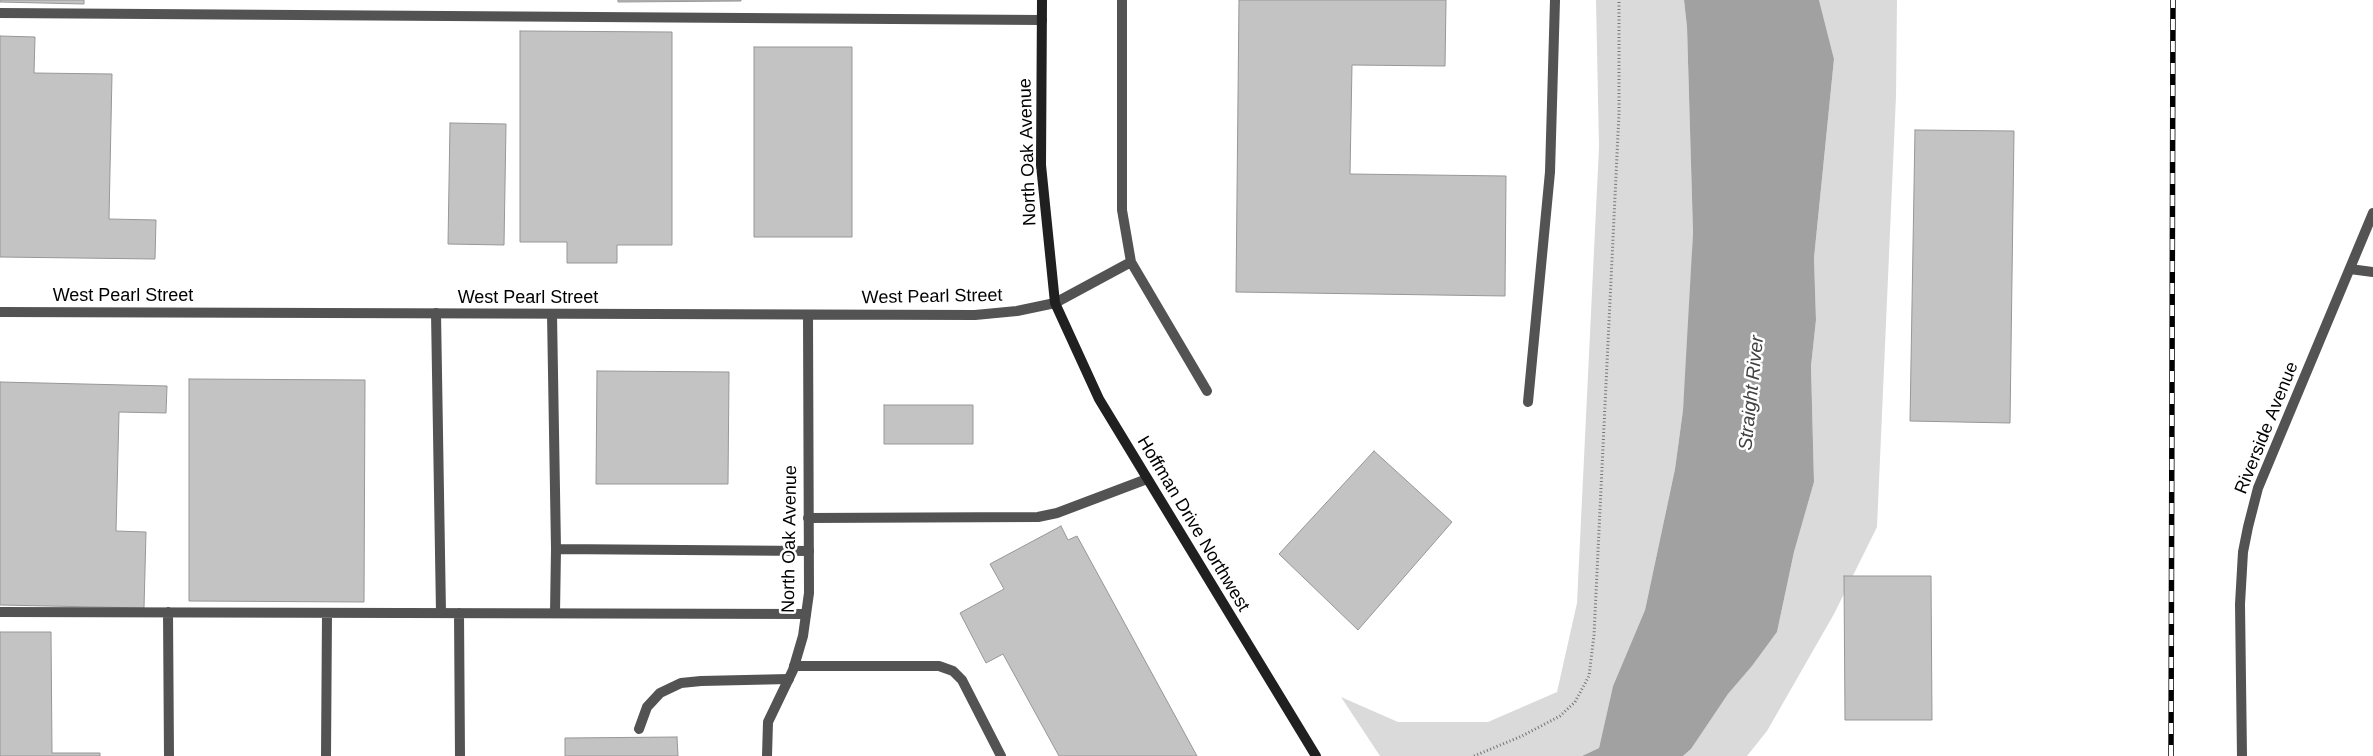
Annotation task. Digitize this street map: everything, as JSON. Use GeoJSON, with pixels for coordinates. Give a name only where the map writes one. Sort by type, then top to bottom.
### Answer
{"type":"FeatureCollection","features":[{"type":"Feature","properties":{"kind":"main road","name":"North Oak Avenue"},"geometry":{"type":"LineString","coordinates":[[1042,0],[1041,165],[1055,303]]}},
{"type":"Feature","properties":{"kind":"main road","name":"Hoffman Drive Northwest"},"geometry":{"type":"LineString","coordinates":[[1055,303],[1099,399],[1316,756]]}},
{"type":"Feature","properties":{"kind":"street"},"geometry":{"type":"LineString","coordinates":[[1122,0],[1122,210],[1131,262],[1207,391]]}},
{"type":"Feature","properties":{"kind":"street"},"geometry":{"type":"LineString","coordinates":[[1528,402],[1550,172],[1555,0]]}},
{"type":"Feature","properties":{"kind":"street"},"geometry":{"type":"LineString","coordinates":[[0,13],[1042,20]]}},
{"type":"Feature","properties":{"kind":"street","name":"Riverside Avenue"},"geometry":{"type":"LineString","coordinates":[[2242,756],[2240,604],[2248,527],[2258,488],[2373,212]]}},
{"type":"Feature","properties":{"kind":"street","name":"West Pearl Street"},"geometry":{"type":"LineString","coordinates":[[0,312],[975,315],[1017,311],[1055,303],[1131,262]]}},
{"type":"Feature","properties":{"kind":"street"},"geometry":{"type":"LineString","coordinates":[[2350,269],[2373,272]]}},
{"type":"Feature","properties":{"kind":"street"},"geometry":{"type":"LineString","coordinates":[[436,313],[441,613]]}},
{"type":"Feature","properties":{"kind":"street"},"geometry":{"type":"LineString","coordinates":[[552,314],[556,549],[554,614]]}},
{"type":"Feature","properties":{"kind":"street","name":"North Oak Avenue"},"geometry":{"type":"LineString","coordinates":[[768,756],[768,722],[794,666],[804,636],[809,593],[808,315]]}},
{"type":"Feature","properties":{"kind":"street"},"geometry":{"type":"LineString","coordinates":[[808,518],[1038,517],[1058,513],[1147,479]]}},
{"type":"Feature","properties":{"kind":"street"},"geometry":{"type":"LineString","coordinates":[[556,549],[809,550]]}},
{"type":"Feature","properties":{"kind":"street"},"geometry":{"type":"LineString","coordinates":[[0,612],[806,614]]}},
{"type":"Feature","properties":{"kind":"street"},"geometry":{"type":"LineString","coordinates":[[168,612],[169,756]]}},
{"type":"Feature","properties":{"kind":"street"},"geometry":{"type":"LineString","coordinates":[[326,756],[327,613]]}},
{"type":"Feature","properties":{"kind":"street"},"geometry":{"type":"LineString","coordinates":[[459,614],[460,756]]}},
{"type":"Feature","properties":{"kind":"street"},"geometry":{"type":"LineString","coordinates":[[794,666],[939,666],[953,671],[962,680],[1001,756]]}},
{"type":"Feature","properties":{"kind":"street"},"geometry":{"type":"LineString","coordinates":[[639,729],[648,707],[660,693],[681,683],[788,679]]}},
{"type":"Feature","properties":{"kind":"path"},"geometry":{"type":"LineString","coordinates":[[1474,756],[1522,736],[1560,716],[1575,702],[1589,676],[1594,635],[1619,113],[1619,0]]}},
{"type":"Feature","properties":{"kind":"shaded area"},"geometry":{"type":"Polygon","coordinates":[[[1596,0],[1684,0],[1687,27],[1693,233],[1689,342],[1675,469],[1645,610],[1613,686],[1599,748],[1582,756],[1380,756],[1341,697],[1398,722],[1488,722],[1557,692],[1577,603],[1599,147],[1596,0]]]}},
{"type":"Feature","properties":{"kind":"shaded area"},"geometry":{"type":"Polygon","coordinates":[[[1819,0],[1897,0],[1896,96],[1877,527],[1834,614],[1767,731],[1747,756],[1683,756],[1691,749],[1728,694],[1777,632],[1794,552],[1814,482],[1811,366],[1816,320],[1814,258],[1834,59],[1819,0]]]}},
{"type":"Feature","properties":{"kind":"water","name":"Straight River"},"geometry":{"type":"Polygon","coordinates":[[[1684,0],[1819,0],[1834,59],[1814,258],[1816,320],[1811,366],[1814,482],[1794,552],[1777,632],[1728,694],[1691,749],[1683,756],[1582,756],[1599,748],[1613,686],[1645,610],[1675,469],[1683,410],[1693,233],[1687,27],[1684,0]]]}},
{"type":"Feature","properties":{"kind":"building"},"geometry":{"type":"Polygon","coordinates":[[[0,0],[84,0],[84,4],[0,2],[0,0]]]}},
{"type":"Feature","properties":{"kind":"building"},"geometry":{"type":"Polygon","coordinates":[[[618,0],[741,0],[741,1],[618,2],[618,0]]]}},
{"type":"Feature","properties":{"kind":"building"},"geometry":{"type":"Polygon","coordinates":[[[1239,0],[1446,0],[1445,66],[1352,65],[1350,174],[1506,176],[1505,296],[1236,292],[1239,0]]]}},
{"type":"Feature","properties":{"kind":"building"},"geometry":{"type":"Polygon","coordinates":[[[520,31],[672,32],[672,245],[617,245],[617,263],[567,263],[567,242],[520,242],[520,31]]]}},
{"type":"Feature","properties":{"kind":"building"},"geometry":{"type":"Polygon","coordinates":[[[0,36],[35,37],[34,73],[112,74],[109,219],[156,220],[155,259],[0,257],[0,36]]]}},
{"type":"Feature","properties":{"kind":"building"},"geometry":{"type":"Polygon","coordinates":[[[754,47],[852,47],[852,237],[754,237],[754,47]]]}},
{"type":"Feature","properties":{"kind":"building"},"geometry":{"type":"Polygon","coordinates":[[[450,123],[506,124],[504,245],[448,244],[450,123]]]}},
{"type":"Feature","properties":{"kind":"building"},"geometry":{"type":"Polygon","coordinates":[[[1915,130],[2014,131],[2010,423],[1910,421],[1915,130]]]}},
{"type":"Feature","properties":{"kind":"building"},"geometry":{"type":"Polygon","coordinates":[[[597,371],[729,372],[728,484],[596,484],[597,371]]]}},
{"type":"Feature","properties":{"kind":"building"},"geometry":{"type":"Polygon","coordinates":[[[189,379],[365,380],[364,602],[189,601],[189,379]]]}},
{"type":"Feature","properties":{"kind":"building"},"geometry":{"type":"Polygon","coordinates":[[[0,382],[167,386],[166,413],[119,412],[116,531],[146,532],[144,608],[0,605],[0,382]]]}},
{"type":"Feature","properties":{"kind":"building"},"geometry":{"type":"Polygon","coordinates":[[[884,405],[973,405],[973,444],[884,444],[884,405]]]}},
{"type":"Feature","properties":{"kind":"building"},"geometry":{"type":"Polygon","coordinates":[[[1374,451],[1452,522],[1358,630],[1279,554],[1374,451]]]}},
{"type":"Feature","properties":{"kind":"building"},"geometry":{"type":"Polygon","coordinates":[[[1061,526],[1068,540],[1077,536],[1197,756],[1059,756],[1003,654],[986,663],[960,613],[1004,589],[990,564],[1061,526]]]}},
{"type":"Feature","properties":{"kind":"building"},"geometry":{"type":"Polygon","coordinates":[[[1844,576],[1931,576],[1932,720],[1845,720],[1844,576]]]}},
{"type":"Feature","properties":{"kind":"building"},"geometry":{"type":"Polygon","coordinates":[[[0,632],[51,632],[52,753],[100,753],[100,756],[0,756],[0,632]]]}},
{"type":"Feature","properties":{"kind":"building"},"geometry":{"type":"Polygon","coordinates":[[[677,737],[678,756],[565,756],[565,738],[677,737]]]}},
{"type":"Feature","properties":{"kind":"railway"},"geometry":{"type":"LineString","coordinates":[[2171,756],[2173,0]]}}]}
